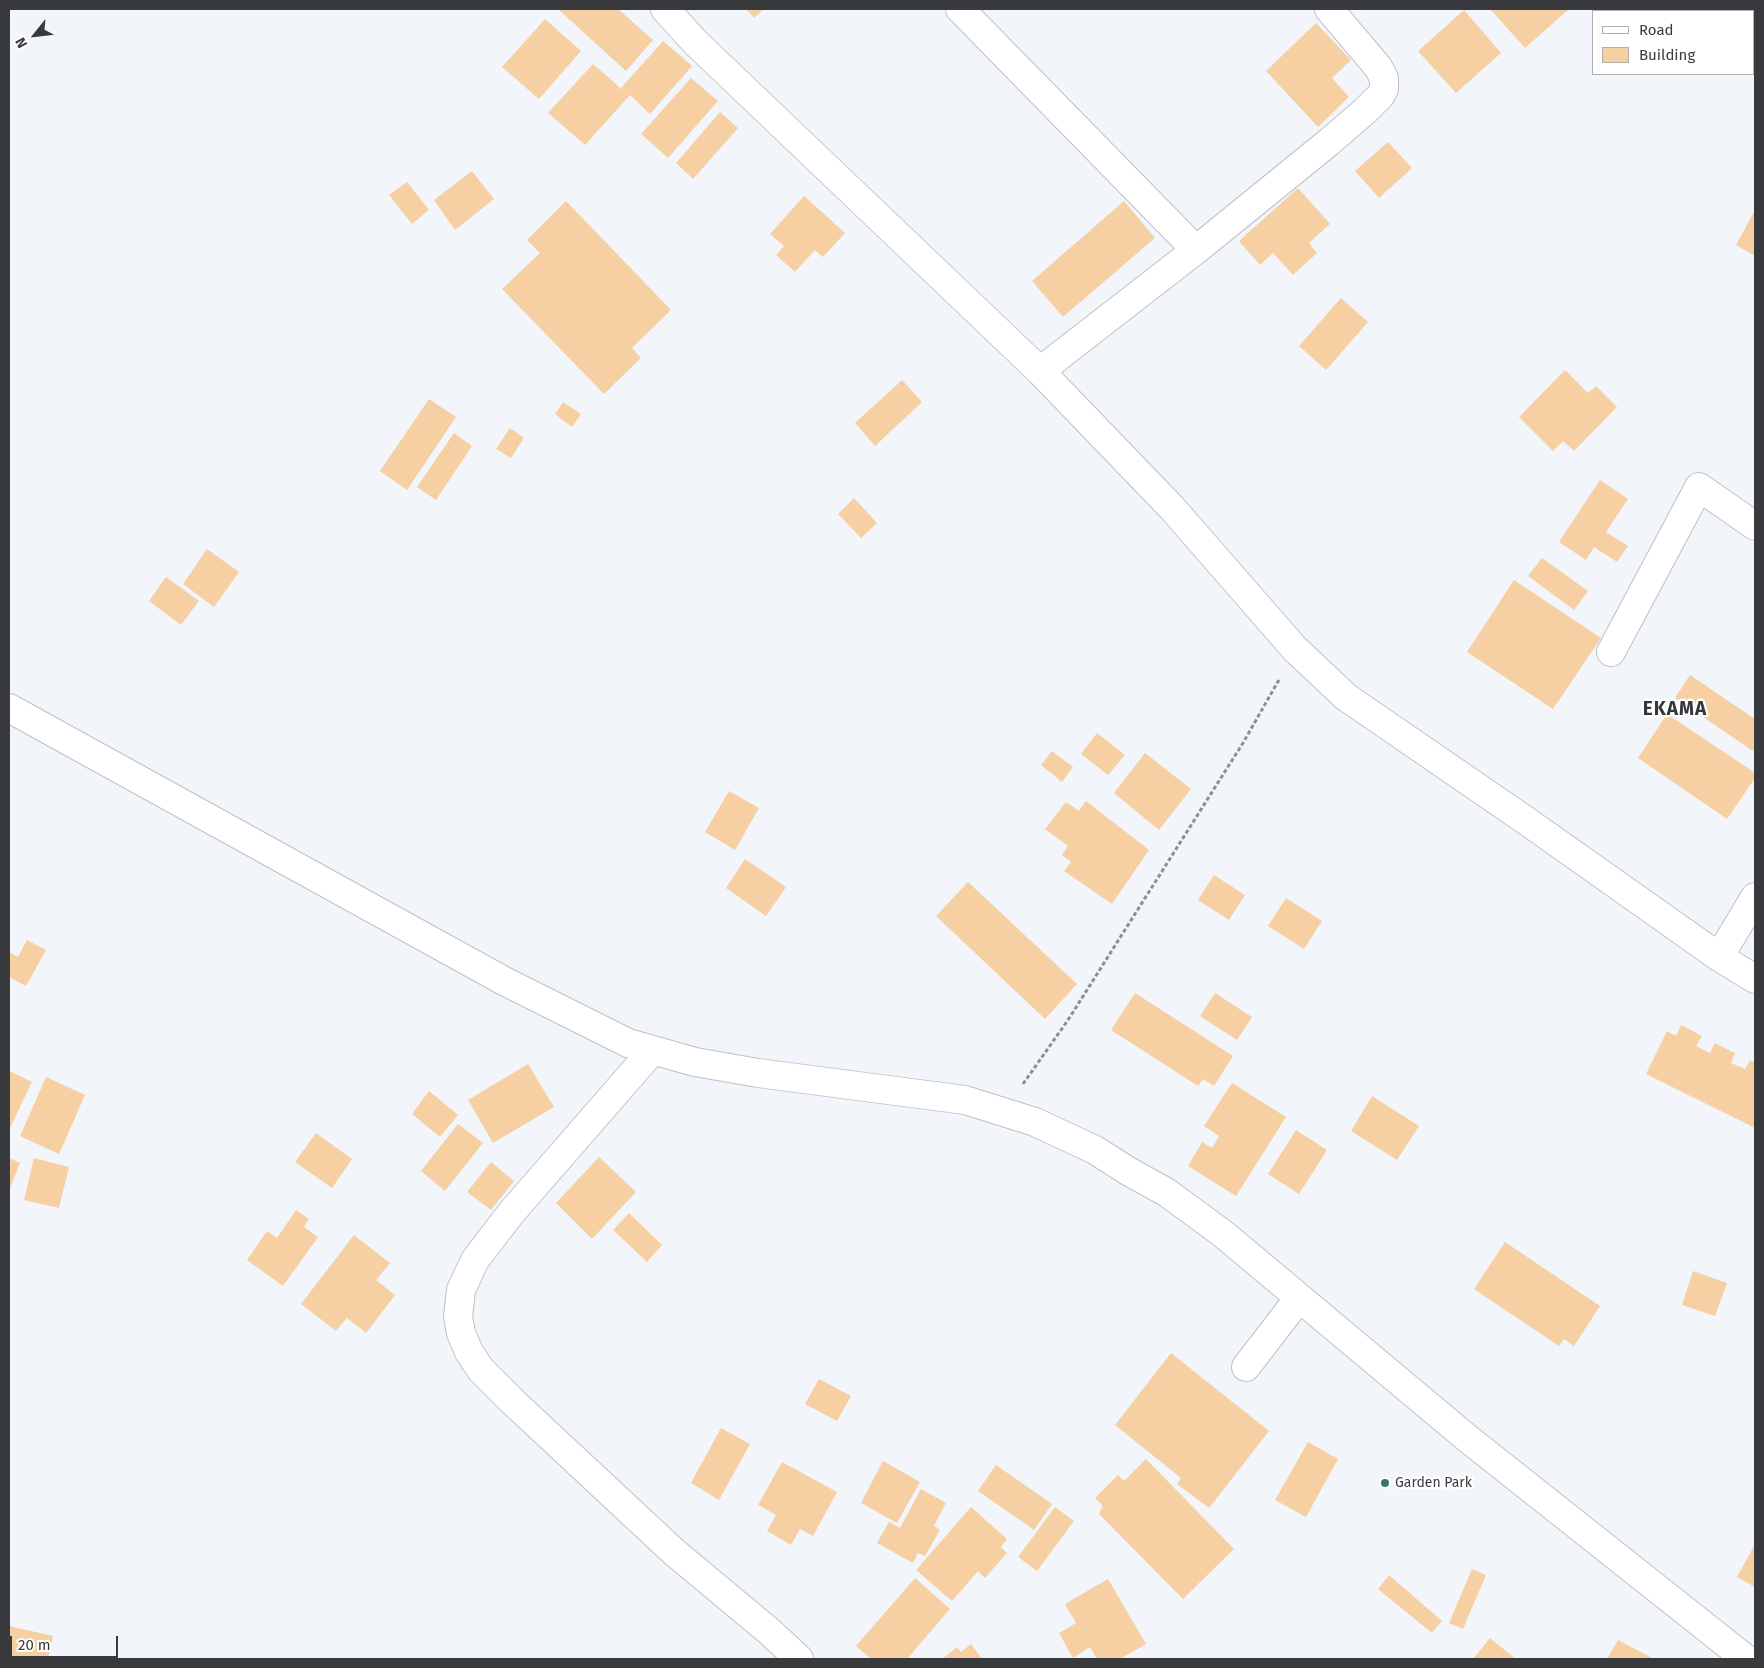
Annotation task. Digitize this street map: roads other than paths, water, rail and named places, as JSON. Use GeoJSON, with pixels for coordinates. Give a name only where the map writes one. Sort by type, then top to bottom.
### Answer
{"type":"FeatureCollection","features":[{"type":"Feature","properties":{"kind":"street"},"geometry":{"type":"LineString","coordinates":[[665,9],[695,42],[1040,371],[1172,508],[1295,649],[1346,698],[1528,822],[1719,957],[1755,979]]}},
{"type":"Feature","properties":{"kind":"street"},"geometry":{"type":"LineString","coordinates":[[960,9],[1196,250]]}},
{"type":"Feature","properties":{"kind":"street"},"geometry":{"type":"LineString","coordinates":[[1040,371],[1196,250],[1329,142],[1366,111],[1380,96],[1384,89],[1384,78],[1378,67],[1329,9]]}},
{"type":"Feature","properties":{"kind":"street"},"geometry":{"type":"LineString","coordinates":[[1611,652],[1699,487],[1755,526]]}},
{"type":"Feature","properties":{"kind":"street"},"geometry":{"type":"LineString","coordinates":[[9,708],[504,981],[628,1043],[695,1062],[758,1073],[965,1100],[1035,1122],[1095,1150],[1166,1192],[1222,1233],[1467,1438],[1746,1659]]}},
{"type":"Feature","properties":{"kind":"street"},"geometry":{"type":"LineString","coordinates":[[1719,957],[1755,897]]}},
{"type":"Feature","properties":{"kind":"street"},"geometry":{"type":"LineString","coordinates":[[652,1051],[512,1213],[475,1260],[462,1290],[458,1317],[461,1333],[469,1352],[481,1370],[511,1400],[674,1552],[770,1632],[799,1659]]}},
{"type":"Feature","properties":{"kind":"street"},"geometry":{"type":"LineString","coordinates":[[1246,1367],[1299,1298]]}},
{"type":"Feature","properties":{"kind":"place","name":"Garden Park"},"geometry":{"type":"Point","coordinates":[1385,1483]}},
{"type":"Feature","properties":{"kind":"district","name":"EKAMA"},"geometry":{"type":"Point","coordinates":[1675,710]}}]}
